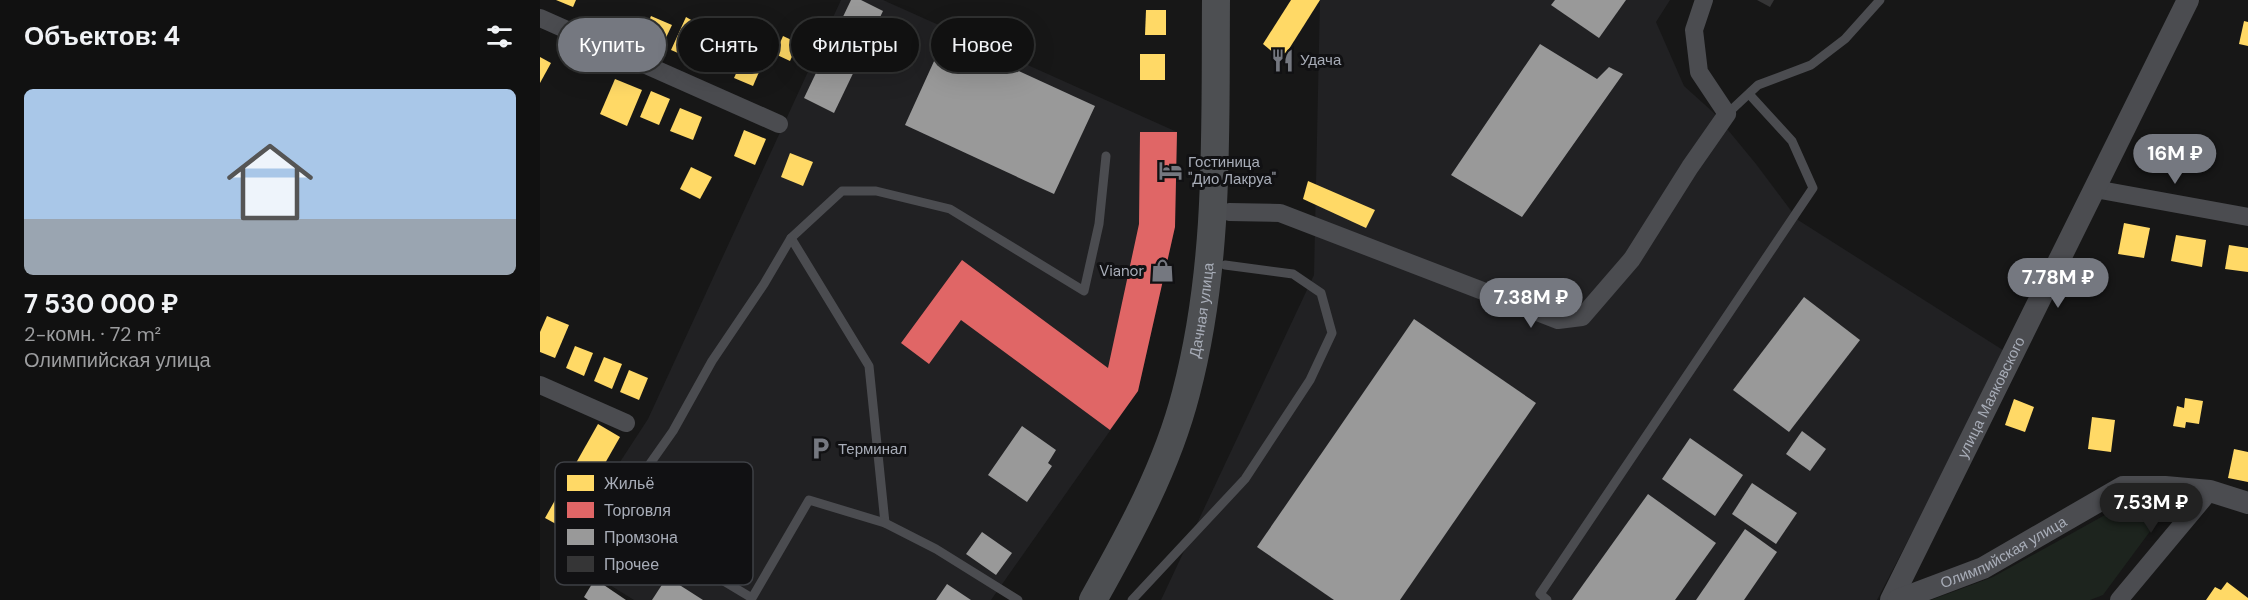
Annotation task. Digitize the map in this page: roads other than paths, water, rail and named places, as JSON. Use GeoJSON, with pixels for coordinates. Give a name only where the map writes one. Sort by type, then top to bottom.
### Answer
{"type":"FeatureCollection","features":[{"type":"Feature","properties":{"kind":"main road","name":"Дачная улица"},"geometry":{"type":"LineString","coordinates":[[1111,600],[1142,544],[1179,462],[1201,403],[1214,347],[1226,265],[1221,212],[1216,0]]}},
{"type":"Feature","properties":{"kind":"main road","name":"Дачная улица"},"geometry":{"type":"LineString","coordinates":[[1094,600],[1128,537],[1161,467],[1186,395],[1199,340],[1221,212],[1232,0]]}},
{"type":"Feature","properties":{"kind":"street"},"geometry":{"type":"LineString","coordinates":[[1221,212],[1280,213],[1558,320],[1582,317],[1632,259],[1690,167],[1727,114],[1699,72],[1694,30],[1704,0]]}},
{"type":"Feature","properties":{"kind":"street","name":"улица Маяковского"},"geometry":{"type":"LineString","coordinates":[[1891,600],[2188,0]]}},
{"type":"Feature","properties":{"kind":"street"},"geometry":{"type":"LineString","coordinates":[[540,18],[779,124]]}},
{"type":"Feature","properties":{"kind":"street"},"geometry":{"type":"LineString","coordinates":[[2095,189],[2248,217]]}},
{"type":"Feature","properties":{"kind":"street"},"geometry":{"type":"LineString","coordinates":[[540,385],[626,423]]}},
{"type":"Feature","properties":{"kind":"street","name":"Олимпийская улица"},"geometry":{"type":"LineString","coordinates":[[1898,600],[1983,568],[2122,487],[2165,487],[2210,491],[2248,502]]}},
{"type":"Feature","properties":{"kind":"street"},"geometry":{"type":"LineString","coordinates":[[2119,600],[2210,491]]}},
{"type":"Feature","properties":{"kind":"lane"},"geometry":{"type":"LineString","coordinates":[[1727,114],[1758,86],[1811,65],[1845,39],[1880,0]]}},
{"type":"Feature","properties":{"kind":"lane"},"geometry":{"type":"LineString","coordinates":[[1547,600],[1540,594],[1813,188],[1792,141],[1749,94]]}},
{"type":"Feature","properties":{"kind":"lane"},"geometry":{"type":"LineString","coordinates":[[652,462],[673,431],[712,361],[764,284],[791,238],[842,191],[876,192],[950,209],[1084,291],[1099,224],[1106,156]]}},
{"type":"Feature","properties":{"kind":"lane"},"geometry":{"type":"LineString","coordinates":[[791,238],[869,366],[885,523]]}},
{"type":"Feature","properties":{"kind":"lane"},"geometry":{"type":"LineString","coordinates":[[1132,600],[1245,479],[1310,380],[1332,333],[1321,293],[1293,274],[1226,265]]}},
{"type":"Feature","properties":{"kind":"lane"},"geometry":{"type":"LineString","coordinates":[[730,585],[753,599],[809,500],[885,523],[936,549],[1018,600]]}},
{"type":"Feature","properties":{"kind":"place","name":"Удача"},"geometry":{"type":"Point","coordinates":[1282,60]}},
{"type":"Feature","properties":{"kind":"place","name":"Гостиница \"Дио Лакруа\""},"geometry":{"type":"Point","coordinates":[1170,171]}},
{"type":"Feature","properties":{"kind":"place","name":"Vianor"},"geometry":{"type":"Point","coordinates":[1162,271]}},
{"type":"Feature","properties":{"kind":"place","name":"Терминал"},"geometry":{"type":"Point","coordinates":[820,449]}}]}
